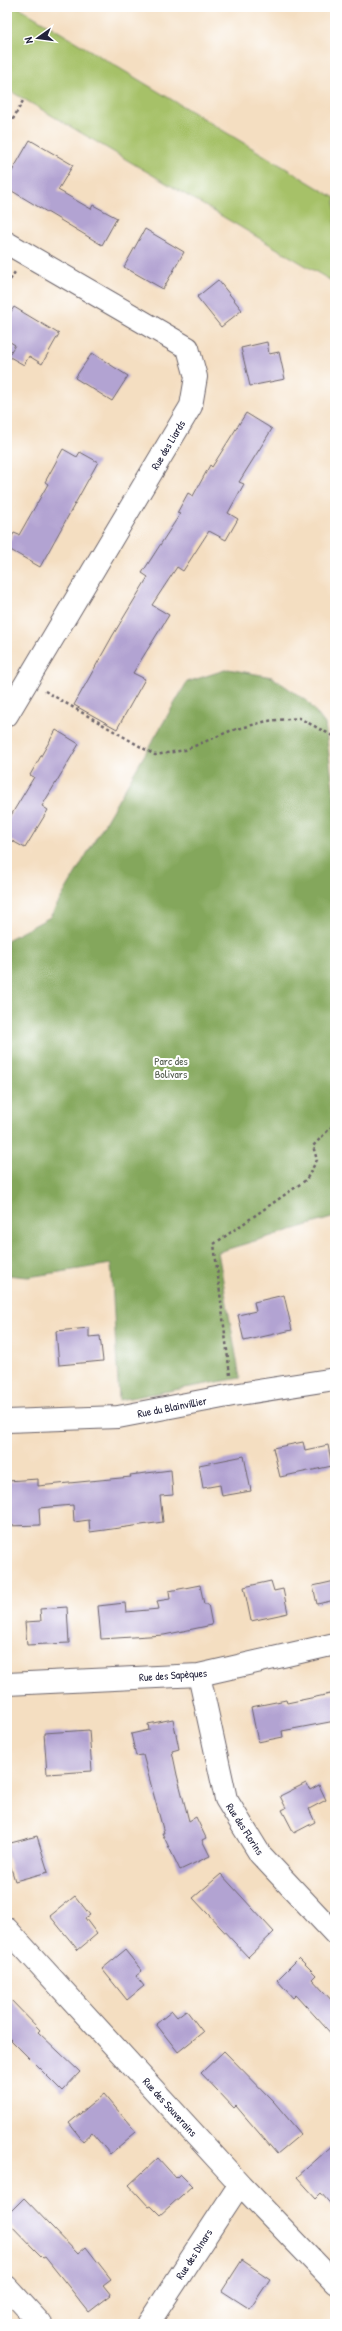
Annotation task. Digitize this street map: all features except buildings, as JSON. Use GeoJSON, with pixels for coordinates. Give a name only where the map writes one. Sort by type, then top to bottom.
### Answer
{"type":"FeatureCollection","features":[{"type":"Feature","properties":{"kind":"street","name":"Rue des Liards"},"geometry":{"type":"LineString","coordinates":[[7,243],[188,348],[196,377],[191,406],[7,715]]}},
{"type":"Feature","properties":{"kind":"street","name":"Rue du Blainvillier"},"geometry":{"type":"LineString","coordinates":[[7,1421],[118,1417],[233,1395],[335,1379]]}},
{"type":"Feature","properties":{"kind":"street","name":"Rue des Sapèques"},"geometry":{"type":"LineString","coordinates":[[7,1684],[199,1675],[335,1644]]}},
{"type":"Feature","properties":{"kind":"street","name":"Rue des Florins"},"geometry":{"type":"LineString","coordinates":[[199,1675],[226,1799],[260,1854],[335,1934]]}},
{"type":"Feature","properties":{"kind":"street","name":"Rue des Souverains"},"geometry":{"type":"LineString","coordinates":[[7,1929],[240,2184],[335,2283]]}},
{"type":"Feature","properties":{"kind":"street","name":"Rue des Dinars"},"geometry":{"type":"LineString","coordinates":[[148,2324],[240,2184]]}},
{"type":"Feature","properties":{"kind":"street"},"geometry":{"type":"LineString","coordinates":[[7,2287],[42,2324]]}},
{"type":"Feature","properties":{"kind":"path"},"geometry":{"type":"LineString","coordinates":[[7,130],[24,99]]}},
{"type":"Feature","properties":{"kind":"path"},"geometry":{"type":"LineString","coordinates":[[28,680],[155,755],[185,750],[230,731],[267,721],[299,718],[335,737]]}},
{"type":"Feature","properties":{"kind":"path"},"geometry":{"type":"LineString","coordinates":[[233,1395],[214,1244],[306,1180],[317,1160],[313,1146],[335,1123]]}},
{"type":"Feature","properties":{"kind":"green space"},"geometry":{"type":"Polygon","coordinates":[[[7,7],[18,7],[335,198],[335,283],[7,89],[7,7]]]}},
{"type":"Feature","properties":{"kind":"green space","name":"Parc des Bolivars"},"geometry":{"type":"Polygon","coordinates":[[[228,669],[272,677],[308,702],[325,724],[335,804],[335,1217],[218,1252],[240,1378],[119,1400],[111,1264],[28,1277],[7,1275],[7,940],[50,917],[187,682],[228,669]]]}}]}
